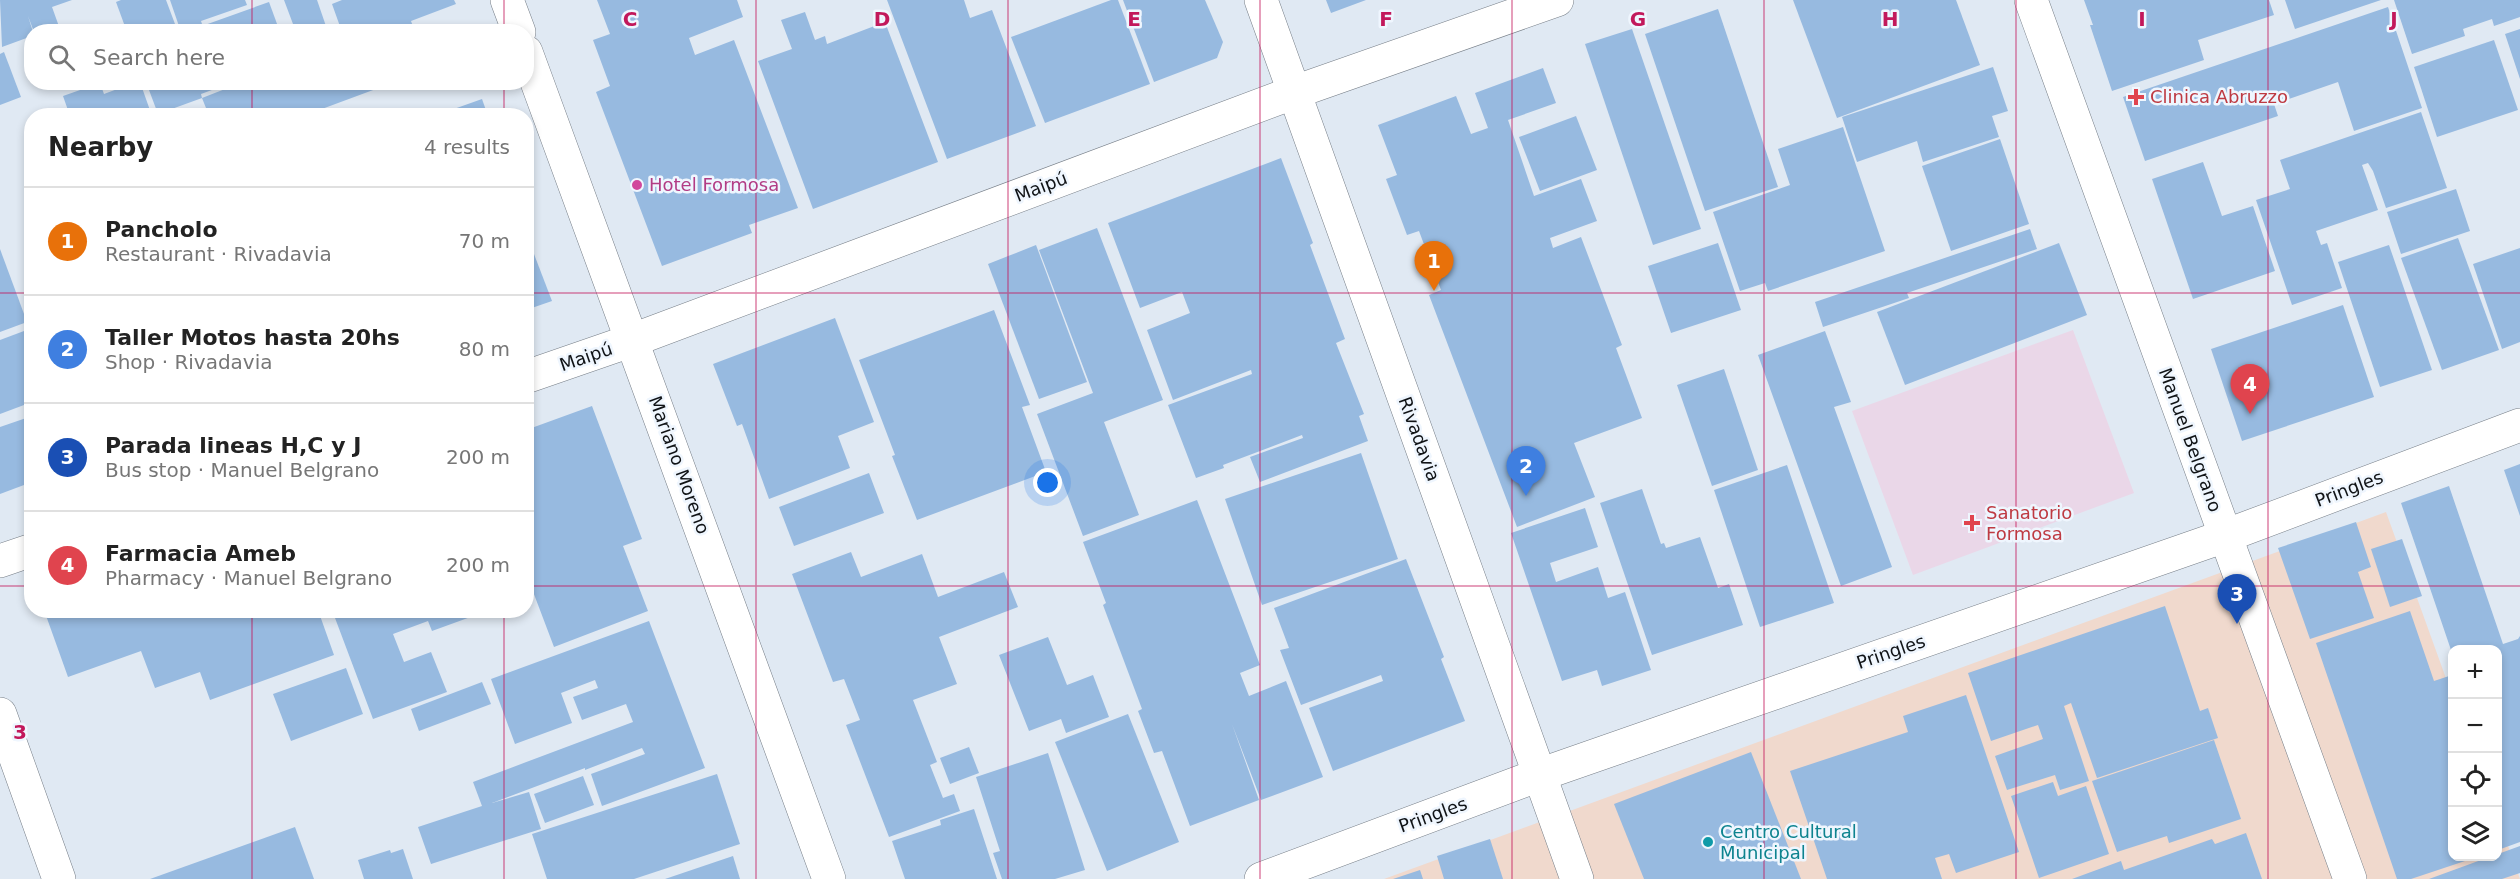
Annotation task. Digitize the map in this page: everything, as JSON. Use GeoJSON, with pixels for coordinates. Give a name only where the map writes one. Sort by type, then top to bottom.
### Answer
{"type":"FeatureCollection","features":[{"type":"Feature","properties":{"kind":"street"},"geometry":{"type":"LineString","coordinates":[[507,0],[516,24]]}},
{"type":"Feature","properties":{"kind":"street","name":"Rivadavia"},"geometry":{"type":"LineString","coordinates":[[1261,0],[1576,879]]}},
{"type":"Feature","properties":{"kind":"street","name":"Maipú"},"geometry":{"type":"LineString","coordinates":[[534,374],[633,340],[1295,92],[1557,0]]}},
{"type":"Feature","properties":{"kind":"street","name":"Manuel Belgrano"},"geometry":{"type":"LineString","coordinates":[[2031,0],[2350,879]]}},
{"type":"Feature","properties":{"kind":"street","name":"Mariano Moreno"},"geometry":{"type":"LineString","coordinates":[[534,74],[830,879]]}},
{"type":"Feature","properties":{"kind":"street","name":"Pringles"},"geometry":{"type":"LineString","coordinates":[[1261,879],[1539,775],[2225,536],[2520,425]]}},
{"type":"Feature","properties":{"kind":"street"},"geometry":{"type":"LineString","coordinates":[[0,561],[24,553]]}},
{"type":"Feature","properties":{"kind":"street"},"geometry":{"type":"LineString","coordinates":[[0,714],[59,879]]}},
{"type":"Feature","properties":{"kind":"shaded area","name":"Sanatorio Formosa"},"geometry":{"type":"Polygon","coordinates":[[[2073,330],[2134,493],[1913,575],[1852,411],[2073,330]]]}},
{"type":"Feature","properties":{"kind":"shaded area"},"geometry":{"type":"Polygon","coordinates":[[[2386,512],[2448,684],[2448,861],[2502,861],[2502,829],[2520,879],[1384,879],[2386,512]]]}},
{"type":"Feature","properties":{"kind":"building"},"geometry":{"type":"Polygon","coordinates":[[[0,0],[72,0],[52,7],[58,24],[31,24],[28,16],[30,24],[24,24],[24,39],[2,47],[0,0]]]}},
{"type":"Feature","properties":{"kind":"building"},"geometry":{"type":"Polygon","coordinates":[[[166,0],[175,24],[124,24],[116,2],[166,0]]]}},
{"type":"Feature","properties":{"kind":"building"},"geometry":{"type":"Polygon","coordinates":[[[170,0],[245,0],[247,5],[201,21],[202,24],[178,24],[170,0]]]}},
{"type":"Feature","properties":{"kind":"building"},"geometry":{"type":"Polygon","coordinates":[[[284,0],[317,0],[325,24],[293,24],[284,0]]]}},
{"type":"Feature","properties":{"kind":"building"},"geometry":{"type":"Polygon","coordinates":[[[342,0],[454,0],[456,4],[411,21],[412,24],[339,24],[332,4],[342,0]]]}},
{"type":"Feature","properties":{"kind":"building"},"geometry":{"type":"Polygon","coordinates":[[[597,0],[737,0],[743,17],[689,38],[695,55],[734,40],[798,208],[749,225],[752,233],[662,266],[596,92],[610,86],[593,40],[610,34],[597,0]]]}},
{"type":"Feature","properties":{"kind":"building"},"geometry":{"type":"Polygon","coordinates":[[[887,0],[964,0],[970,18],[992,10],[1036,126],[947,159],[887,0]]]}},
{"type":"Feature","properties":{"kind":"building"},"geometry":{"type":"Polygon","coordinates":[[[1111,0],[1118,0],[1150,84],[1045,123],[1011,37],[1111,0]]]}},
{"type":"Feature","properties":{"kind":"building"},"geometry":{"type":"Polygon","coordinates":[[[1123,0],[1205,0],[1223,42],[1217,58],[1154,82],[1123,0]]]}},
{"type":"Feature","properties":{"kind":"building"},"geometry":{"type":"Polygon","coordinates":[[[1326,0],[1366,0],[1331,13],[1326,0]]]}},
{"type":"Feature","properties":{"kind":"building"},"geometry":{"type":"Polygon","coordinates":[[[1793,0],[1956,0],[1980,65],[1837,118],[1793,0]]]}},
{"type":"Feature","properties":{"kind":"building"},"geometry":{"type":"Polygon","coordinates":[[[2084,0],[2269,0],[2274,15],[2198,40],[2204,60],[2112,91],[2084,0]]]}},
{"type":"Feature","properties":{"kind":"building"},"geometry":{"type":"Polygon","coordinates":[[[2285,0],[2381,0],[2295,29],[2285,0]]]}},
{"type":"Feature","properties":{"kind":"building"},"geometry":{"type":"Polygon","coordinates":[[[2394,0],[2520,0],[2520,17],[2494,26],[2492,19],[2463,29],[2465,36],[2412,54],[2394,0]]]}},
{"type":"Feature","properties":{"kind":"building"},"geometry":{"type":"Polygon","coordinates":[[[269,2],[277,24],[208,24],[269,2]]]}},
{"type":"Feature","properties":{"kind":"building"},"geometry":{"type":"Polygon","coordinates":[[[2388,7],[2422,108],[2354,131],[2338,82],[2274,104],[2278,116],[2145,161],[2123,97],[2388,7]]]}},
{"type":"Feature","properties":{"kind":"building"},"geometry":{"type":"Polygon","coordinates":[[[1718,9],[1778,187],[1705,211],[1645,34],[1718,9]]]}},
{"type":"Feature","properties":{"kind":"building"},"geometry":{"type":"Polygon","coordinates":[[[805,12],[815,40],[825,36],[827,44],[885,22],[938,162],[813,209],[758,61],[792,49],[781,20],[805,12]]]}},
{"type":"Feature","properties":{"kind":"building"},"geometry":{"type":"Polygon","coordinates":[[[1632,29],[1701,229],[1653,245],[1585,44],[1632,29]]]}},
{"type":"Feature","properties":{"kind":"building"},"geometry":{"type":"Polygon","coordinates":[[[2520,29],[2520,79],[2505,34],[2520,29]]]}},
{"type":"Feature","properties":{"kind":"building"},"geometry":{"type":"Polygon","coordinates":[[[2494,40],[2518,110],[2437,137],[2414,67],[2494,40]]]}},
{"type":"Feature","properties":{"kind":"building"},"geometry":{"type":"Polygon","coordinates":[[[4,52],[21,97],[0,105],[0,54],[4,52]]]}},
{"type":"Feature","properties":{"kind":"building"},"geometry":{"type":"Polygon","coordinates":[[[1993,67],[2008,111],[1992,116],[1999,137],[1923,162],[1917,141],[1857,162],[1842,117],[1993,67]]]}},
{"type":"Feature","properties":{"kind":"building"},"geometry":{"type":"Polygon","coordinates":[[[1543,68],[1556,103],[1508,120],[1534,196],[1581,179],[1597,221],[1550,238],[1553,248],[1581,237],[1622,345],[1616,348],[1642,418],[1574,443],[1595,497],[1517,527],[1429,295],[1441,290],[1419,231],[1407,235],[1386,179],[1397,175],[1378,125],[1456,96],[1471,134],[1488,128],[1475,93],[1543,68]]]}},
{"type":"Feature","properties":{"kind":"building"},"geometry":{"type":"Polygon","coordinates":[[[80,90],[103,90],[104,94],[115,90],[143,90],[149,108],[67,108],[63,96],[80,90]]]}},
{"type":"Feature","properties":{"kind":"building"},"geometry":{"type":"Polygon","coordinates":[[[149,90],[212,90],[201,94],[202,98],[174,108],[156,108],[149,90]]]}},
{"type":"Feature","properties":{"kind":"building"},"geometry":{"type":"Polygon","coordinates":[[[222,90],[373,90],[325,108],[206,108],[202,98],[222,90]]]}},
{"type":"Feature","properties":{"kind":"building"},"geometry":{"type":"Polygon","coordinates":[[[482,99],[485,108],[457,108],[482,99]]]}},
{"type":"Feature","properties":{"kind":"building"},"geometry":{"type":"Polygon","coordinates":[[[2421,112],[2447,188],[2386,208],[2373,171],[2368,163],[2362,165],[2378,210],[2316,231],[2321,245],[2327,243],[2342,288],[2292,305],[2256,200],[2290,189],[2280,160],[2421,112]]]}},
{"type":"Feature","properties":{"kind":"building"},"geometry":{"type":"Polygon","coordinates":[[[1576,116],[1597,170],[1540,191],[1519,137],[1576,116]]]}},
{"type":"Feature","properties":{"kind":"building"},"geometry":{"type":"Polygon","coordinates":[[[1843,127],[1885,251],[1768,291],[1765,283],[1740,291],[1713,212],[1790,185],[1778,149],[1843,127]]]}},
{"type":"Feature","properties":{"kind":"building"},"geometry":{"type":"Polygon","coordinates":[[[2000,139],[2029,224],[1951,251],[1922,166],[2000,139]]]}},
{"type":"Feature","properties":{"kind":"building"},"geometry":{"type":"Polygon","coordinates":[[[1281,158],[1313,243],[1310,245],[1345,339],[1336,343],[1364,414],[1359,416],[1368,441],[1260,482],[1250,457],[1303,438],[1302,435],[1223,465],[1224,468],[1196,478],[1168,405],[1252,374],[1251,370],[1173,400],[1147,330],[1190,313],[1182,292],[1140,308],[1108,223],[1281,158]]]}},
{"type":"Feature","properties":{"kind":"building"},"geometry":{"type":"Polygon","coordinates":[[[2203,162],[2222,216],[2253,206],[2275,271],[2193,299],[2152,179],[2203,162]]]}},
{"type":"Feature","properties":{"kind":"building"},"geometry":{"type":"Polygon","coordinates":[[[2456,189],[2470,231],[2401,254],[2387,212],[2456,189]]]}},
{"type":"Feature","properties":{"kind":"building"},"geometry":{"type":"Polygon","coordinates":[[[1097,228],[1163,400],[1104,422],[1139,515],[1083,536],[1037,414],[1093,393],[1039,250],[1097,228]]]}},
{"type":"Feature","properties":{"kind":"building"},"geometry":{"type":"Polygon","coordinates":[[[2030,229],[2037,249],[1907,293],[1909,298],[1823,327],[1815,302],[2030,229]]]}},
{"type":"Feature","properties":{"kind":"building"},"geometry":{"type":"Polygon","coordinates":[[[2458,238],[2499,350],[2442,370],[2401,258],[2458,238]]]}},
{"type":"Feature","properties":{"kind":"building"},"geometry":{"type":"Polygon","coordinates":[[[1718,243],[1741,310],[1671,333],[1648,266],[1718,243]]]}},
{"type":"Feature","properties":{"kind":"building"},"geometry":{"type":"Polygon","coordinates":[[[2059,243],[2087,315],[1905,385],[1877,312],[2059,243]]]}},
{"type":"Feature","properties":{"kind":"building"},"geometry":{"type":"Polygon","coordinates":[[[1036,245],[1087,382],[1039,399],[988,264],[1036,245]]]}},
{"type":"Feature","properties":{"kind":"building"},"geometry":{"type":"Polygon","coordinates":[[[2389,245],[2432,370],[2380,387],[2338,262],[2389,245]]]}},
{"type":"Feature","properties":{"kind":"building"},"geometry":{"type":"Polygon","coordinates":[[[2520,248],[2520,342],[2502,349],[2473,264],[2520,248]]]}},
{"type":"Feature","properties":{"kind":"building"},"geometry":{"type":"Polygon","coordinates":[[[0,249],[24,314],[24,323],[0,332],[0,249]]]}},
{"type":"Feature","properties":{"kind":"building"},"geometry":{"type":"Polygon","coordinates":[[[534,254],[552,301],[534,307],[534,254]]]}},
{"type":"Feature","properties":{"kind":"building"},"geometry":{"type":"Polygon","coordinates":[[[2343,305],[2374,397],[2242,441],[2211,349],[2343,305]]]}},
{"type":"Feature","properties":{"kind":"building"},"geometry":{"type":"Polygon","coordinates":[[[994,310],[1030,405],[1022,407],[1046,472],[917,520],[859,360],[994,310]]]}},
{"type":"Feature","properties":{"kind":"building"},"geometry":{"type":"Polygon","coordinates":[[[835,318],[874,422],[838,436],[850,468],[769,499],[742,424],[737,426],[713,364],[835,318]]]}},
{"type":"Feature","properties":{"kind":"building"},"geometry":{"type":"Polygon","coordinates":[[[24,331],[24,405],[0,414],[0,340],[24,331]]]}},
{"type":"Feature","properties":{"kind":"building"},"geometry":{"type":"Polygon","coordinates":[[[1825,331],[1851,402],[1834,407],[1892,567],[1841,586],[1758,355],[1825,331]]]}},
{"type":"Feature","properties":{"kind":"building"},"geometry":{"type":"Polygon","coordinates":[[[1724,369],[1758,470],[1712,486],[1677,385],[1724,369]]]}},
{"type":"Feature","properties":{"kind":"building"},"geometry":{"type":"Polygon","coordinates":[[[592,406],[642,539],[623,546],[648,611],[554,647],[534,594],[534,427],[592,406]]]}},
{"type":"Feature","properties":{"kind":"building"},"geometry":{"type":"Polygon","coordinates":[[[24,419],[24,485],[0,494],[0,427],[24,419]]]}},
{"type":"Feature","properties":{"kind":"building"},"geometry":{"type":"Polygon","coordinates":[[[1361,453],[1398,559],[1262,605],[1225,499],[1361,453]]]}},
{"type":"Feature","properties":{"kind":"building"},"geometry":{"type":"Polygon","coordinates":[[[2520,464],[2520,516],[2504,470],[2520,464]]]}},
{"type":"Feature","properties":{"kind":"building"},"geometry":{"type":"Polygon","coordinates":[[[1787,465],[1834,603],[1760,627],[1714,490],[1787,465]]]}},
{"type":"Feature","properties":{"kind":"building"},"geometry":{"type":"Polygon","coordinates":[[[869,473],[884,513],[794,546],[779,507],[869,473]]]}},
{"type":"Feature","properties":{"kind":"building"},"geometry":{"type":"Polygon","coordinates":[[[2449,486],[2503,644],[2518,639],[2520,636],[2520,842],[2502,849],[2502,645],[2449,645],[2401,503],[2449,486]]]}},
{"type":"Feature","properties":{"kind":"building"},"geometry":{"type":"Polygon","coordinates":[[[1642,489],[1661,544],[1664,543],[1666,548],[1700,537],[1718,588],[1729,584],[1743,625],[1652,655],[1600,503],[1642,489]]]}},
{"type":"Feature","properties":{"kind":"building"},"geometry":{"type":"Polygon","coordinates":[[[1197,500],[1260,665],[1240,673],[1249,696],[1286,681],[1323,777],[1261,800],[1232,724],[1259,800],[1190,826],[1162,751],[1154,753],[1138,711],[1142,709],[1103,605],[1106,603],[1083,542],[1197,500]]]}},
{"type":"Feature","properties":{"kind":"building"},"geometry":{"type":"Polygon","coordinates":[[[1585,508],[1598,547],[1550,563],[1556,582],[1598,567],[1608,598],[1625,592],[1651,670],[1602,686],[1597,670],[1562,681],[1511,533],[1585,508]]]}},
{"type":"Feature","properties":{"kind":"building"},"geometry":{"type":"Polygon","coordinates":[[[2356,522],[2371,567],[2358,572],[2374,618],[2310,639],[2278,548],[2356,522]]]}},
{"type":"Feature","properties":{"kind":"building"},"geometry":{"type":"Polygon","coordinates":[[[2402,539],[2422,596],[2390,607],[2371,549],[2402,539]]]}},
{"type":"Feature","properties":{"kind":"building"},"geometry":{"type":"Polygon","coordinates":[[[851,552],[861,577],[922,554],[938,597],[1004,572],[1018,607],[939,637],[957,684],[913,700],[937,762],[930,765],[943,798],[954,794],[960,811],[889,837],[846,725],[860,720],[844,679],[833,682],[792,574],[851,552]]]}},
{"type":"Feature","properties":{"kind":"building"},"geometry":{"type":"Polygon","coordinates":[[[1406,559],[1444,657],[1441,659],[1465,721],[1333,771],[1309,708],[1383,681],[1381,675],[1301,705],[1280,650],[1289,648],[1274,608],[1406,559]]]}},
{"type":"Feature","properties":{"kind":"building"},"geometry":{"type":"Polygon","coordinates":[[[2165,606],[2200,711],[2208,708],[2218,738],[2097,778],[2071,703],[2064,706],[2089,781],[2060,790],[2055,775],[2007,790],[1995,756],[2043,739],[2038,725],[1991,741],[1968,673],[2165,606]]]}},
{"type":"Feature","properties":{"kind":"building"},"geometry":{"type":"Polygon","coordinates":[[[2410,611],[2434,681],[2448,676],[2448,861],[2465,861],[2411,879],[2397,879],[2316,643],[2410,611]]]}},
{"type":"Feature","properties":{"kind":"building"},"geometry":{"type":"Polygon","coordinates":[[[47,618],[321,618],[334,655],[210,700],[200,672],[155,688],[141,651],[68,677],[47,618]]]}},
{"type":"Feature","properties":{"kind":"building"},"geometry":{"type":"Polygon","coordinates":[[[335,618],[468,618],[432,631],[428,621],[393,634],[404,662],[431,652],[447,692],[373,719],[335,618]]]}},
{"type":"Feature","properties":{"kind":"building"},"geometry":{"type":"Polygon","coordinates":[[[649,621],[705,768],[602,806],[591,774],[645,754],[642,748],[492,803],[529,792],[541,829],[431,864],[418,827],[482,806],[473,782],[633,722],[626,704],[582,720],[573,697],[598,688],[595,680],[561,693],[572,723],[515,744],[491,679],[649,621]]]}},
{"type":"Feature","properties":{"kind":"building"},"geometry":{"type":"Polygon","coordinates":[[[1048,637],[1067,685],[1093,675],[1109,717],[1066,733],[1061,719],[1029,731],[999,655],[1048,637]]]}},
{"type":"Feature","properties":{"kind":"building"},"geometry":{"type":"Polygon","coordinates":[[[346,668],[363,714],[291,741],[273,694],[346,668]]]}},
{"type":"Feature","properties":{"kind":"building"},"geometry":{"type":"Polygon","coordinates":[[[482,682],[491,704],[419,731],[411,709],[482,682]]]}},
{"type":"Feature","properties":{"kind":"building"},"geometry":{"type":"Polygon","coordinates":[[[1966,695],[2019,852],[1956,873],[1949,854],[1935,858],[1942,879],[1827,879],[1790,771],[1908,732],[1903,716],[1966,695]]]}},
{"type":"Feature","properties":{"kind":"building"},"geometry":{"type":"Polygon","coordinates":[[[1128,714],[1179,842],[1107,871],[1055,742],[1128,714]]]}},
{"type":"Feature","properties":{"kind":"building"},"geometry":{"type":"Polygon","coordinates":[[[2214,740],[2241,819],[2169,843],[2167,836],[2117,852],[2092,781],[2214,740]]]}},
{"type":"Feature","properties":{"kind":"building"},"geometry":{"type":"Polygon","coordinates":[[[969,747],[979,773],[950,784],[940,758],[969,747]]]}},
{"type":"Feature","properties":{"kind":"building","name":"Centro Cultural Municipal"},"geometry":{"type":"Polygon","coordinates":[[[1751,752],[1801,879],[1644,879],[1614,804],[1751,752]]]}},
{"type":"Feature","properties":{"kind":"building"},"geometry":{"type":"Polygon","coordinates":[[[1048,753],[1085,870],[1055,879],[1002,879],[993,853],[1000,851],[976,777],[1048,753]]]}},
{"type":"Feature","properties":{"kind":"building"},"geometry":{"type":"Polygon","coordinates":[[[717,774],[740,844],[634,879],[547,879],[532,834],[717,774]]]}},
{"type":"Feature","properties":{"kind":"building"},"geometry":{"type":"Polygon","coordinates":[[[583,776],[594,805],[545,823],[534,794],[583,776]]]}},
{"type":"Feature","properties":{"kind":"building"},"geometry":{"type":"Polygon","coordinates":[[[2053,782],[2058,796],[2086,786],[2109,854],[2039,878],[2011,796],[2053,782]]]}},
{"type":"Feature","properties":{"kind":"building"},"geometry":{"type":"Polygon","coordinates":[[[974,809],[997,879],[905,879],[892,841],[941,825],[940,820],[974,809]]]}},
{"type":"Feature","properties":{"kind":"building"},"geometry":{"type":"Polygon","coordinates":[[[295,827],[314,879],[150,879],[295,827]]]}},
{"type":"Feature","properties":{"kind":"building"},"geometry":{"type":"Polygon","coordinates":[[[2246,833],[2262,879],[2072,879],[2121,861],[2124,870],[2212,839],[2215,844],[2246,833]]]}},
{"type":"Feature","properties":{"kind":"building"},"geometry":{"type":"Polygon","coordinates":[[[1490,839],[1503,879],[1444,879],[1437,856],[1490,839]]]}},
{"type":"Feature","properties":{"kind":"building"},"geometry":{"type":"Polygon","coordinates":[[[2520,846],[2520,873],[2502,879],[2429,879],[2478,861],[2502,861],[2502,853],[2520,846]]]}},
{"type":"Feature","properties":{"kind":"building"},"geometry":{"type":"Polygon","coordinates":[[[403,849],[413,879],[364,879],[358,860],[390,850],[391,853],[403,849]]]}},
{"type":"Feature","properties":{"kind":"building"},"geometry":{"type":"Polygon","coordinates":[[[733,856],[740,879],[665,879],[733,856]]]}},
{"type":"Feature","properties":{"kind":"building"},"geometry":{"type":"Polygon","coordinates":[[[1420,870],[1423,879],[1393,879],[1420,870]]]}},
{"type":"Feature","properties":{"kind":"place","name":"Clinica Abruzzo"},"geometry":{"type":"Point","coordinates":[2136,97]}},
{"type":"Feature","properties":{"kind":"place","name":"Hotel Formosa"},"geometry":{"type":"Point","coordinates":[637,185]}},
{"type":"Feature","properties":{"kind":"place","name":"Pancholo"},"geometry":{"type":"Point","coordinates":[1434,291]}},
{"type":"Feature","properties":{"kind":"place","name":"Farmacia Ameb"},"geometry":{"type":"Point","coordinates":[2250,414]}},
{"type":"Feature","properties":{"kind":"place","name":"Taller Motos hasta 20hs"},"geometry":{"type":"Point","coordinates":[1526,496]}},
{"type":"Feature","properties":{"kind":"place","name":"Sanatorio Formosa"},"geometry":{"type":"Point","coordinates":[1972,523]}},
{"type":"Feature","properties":{"kind":"place","name":"Parada lineas H,C y J"},"geometry":{"type":"Point","coordinates":[2237,624]}},
{"type":"Feature","properties":{"kind":"place","name":"Centro Cultural Municipal"},"geometry":{"type":"Point","coordinates":[1708,842]}}]}
